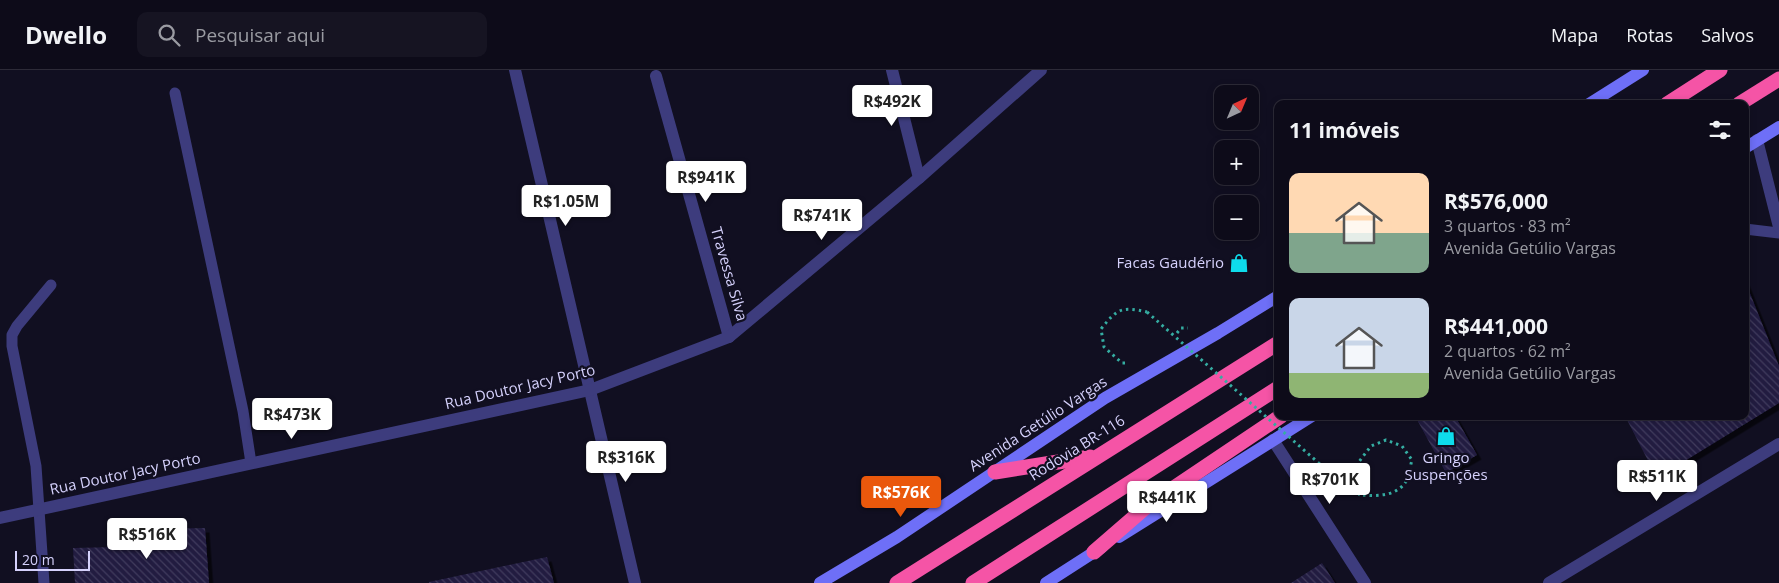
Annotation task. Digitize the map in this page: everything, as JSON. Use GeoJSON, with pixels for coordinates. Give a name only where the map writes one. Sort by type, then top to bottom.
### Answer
{"type":"FeatureCollection","features":[{"type":"Feature","properties":{"kind":"highway"},"geometry":{"type":"LineString","coordinates":[[1673,100],[1720,70]]}},
{"type":"Feature","properties":{"kind":"highway"},"geometry":{"type":"LineString","coordinates":[[1745,100],[1779,79]]}},
{"type":"Feature","properties":{"kind":"highway","name":"Rodovia BR-116"},"geometry":{"type":"LineString","coordinates":[[897,583],[1274,345]]}},
{"type":"Feature","properties":{"kind":"highway"},"geometry":{"type":"LineString","coordinates":[[973,583],[1274,391]]}},
{"type":"Feature","properties":{"kind":"highway"},"geometry":{"type":"LineString","coordinates":[[1094,552],[1147,506],[1275,420]]}},
{"type":"Feature","properties":{"kind":"highway"},"geometry":{"type":"LineString","coordinates":[[995,472],[1097,456]]}},
{"type":"Feature","properties":{"kind":"main road"},"geometry":{"type":"LineString","coordinates":[[1595,100],[1643,70]]}},
{"type":"Feature","properties":{"kind":"main road"},"geometry":{"type":"LineString","coordinates":[[1749,145],[1779,127]]}},
{"type":"Feature","properties":{"kind":"main road","name":"Avenida Getúlio Vargas"},"geometry":{"type":"LineString","coordinates":[[820,583],[897,537],[1106,398],[1274,298]]}},
{"type":"Feature","properties":{"kind":"main road"},"geometry":{"type":"LineString","coordinates":[[1046,583],[1306,420]]}},
{"type":"Feature","properties":{"kind":"street"},"geometry":{"type":"LineString","coordinates":[[515,70],[635,583]]}},
{"type":"Feature","properties":{"kind":"street"},"geometry":{"type":"LineString","coordinates":[[892,70],[919,178]]}},
{"type":"Feature","properties":{"kind":"street","name":"Rua Doutor Jacy Porto"},"geometry":{"type":"LineString","coordinates":[[0,518],[590,390],[729,337],[919,178],[1041,70]]}},
{"type":"Feature","properties":{"kind":"street","name":"Travessa Silva"},"geometry":{"type":"LineString","coordinates":[[656,76],[729,337]]}},
{"type":"Feature","properties":{"kind":"street"},"geometry":{"type":"LineString","coordinates":[[1757,140],[1779,227]]}},
{"type":"Feature","properties":{"kind":"street"},"geometry":{"type":"LineString","coordinates":[[1273,440],[1365,583]]}},
{"type":"Feature","properties":{"kind":"street"},"geometry":{"type":"LineString","coordinates":[[1549,583],[1779,444]]}},
{"type":"Feature","properties":{"kind":"lane"},"geometry":{"type":"LineString","coordinates":[[175,93],[243,411],[251,463]]}},
{"type":"Feature","properties":{"kind":"lane"},"geometry":{"type":"LineString","coordinates":[[1749,229],[1779,233]]}},
{"type":"Feature","properties":{"kind":"lane"},"geometry":{"type":"LineString","coordinates":[[44,583],[36,466],[12,346],[12,335],[17,326],[52,285]]}},
{"type":"Feature","properties":{"kind":"path"},"geometry":{"type":"LineString","coordinates":[[1132,365],[1122,363],[1104,346],[1101,329],[1114,313],[1130,308],[1147,312],[1338,480],[1360,495],[1382,496],[1395,492],[1407,480],[1412,460],[1402,446],[1386,440],[1371,446],[1320,514]]}},
{"type":"Feature","properties":{"kind":"path"},"geometry":{"type":"LineString","coordinates":[[1171,340],[1181,328],[1208,330],[1218,333]]}},
{"type":"Feature","properties":{"kind":"building"},"geometry":{"type":"Polygon","coordinates":[[[1749,291],[1779,366],[1779,403],[1657,478],[1627,420],[1749,420],[1749,291]]]}},
{"type":"Feature","properties":{"kind":"building","name":"Gringo Suspenções"},"geometry":{"type":"Polygon","coordinates":[[[1417,420],[1457,420],[1477,455],[1446,473],[1417,420]]]}},
{"type":"Feature","properties":{"kind":"building"},"geometry":{"type":"Polygon","coordinates":[[[205,528],[209,583],[75,583],[73,548],[117,547],[119,541],[163,538],[160,529],[205,528]]]}},
{"type":"Feature","properties":{"kind":"building"},"geometry":{"type":"Polygon","coordinates":[[[547,557],[554,583],[429,583],[429,582],[547,557]]]}},
{"type":"Feature","properties":{"kind":"building"},"geometry":{"type":"Polygon","coordinates":[[[1322,563],[1335,583],[1291,583],[1322,563]]]}},
{"type":"Feature","properties":{"kind":"place","name":"Facas Gaudério"},"geometry":{"type":"Point","coordinates":[1239,263]}},
{"type":"Feature","properties":{"kind":"place","name":"Gringo Suspenções"},"geometry":{"type":"Point","coordinates":[1446,436]}}]}
